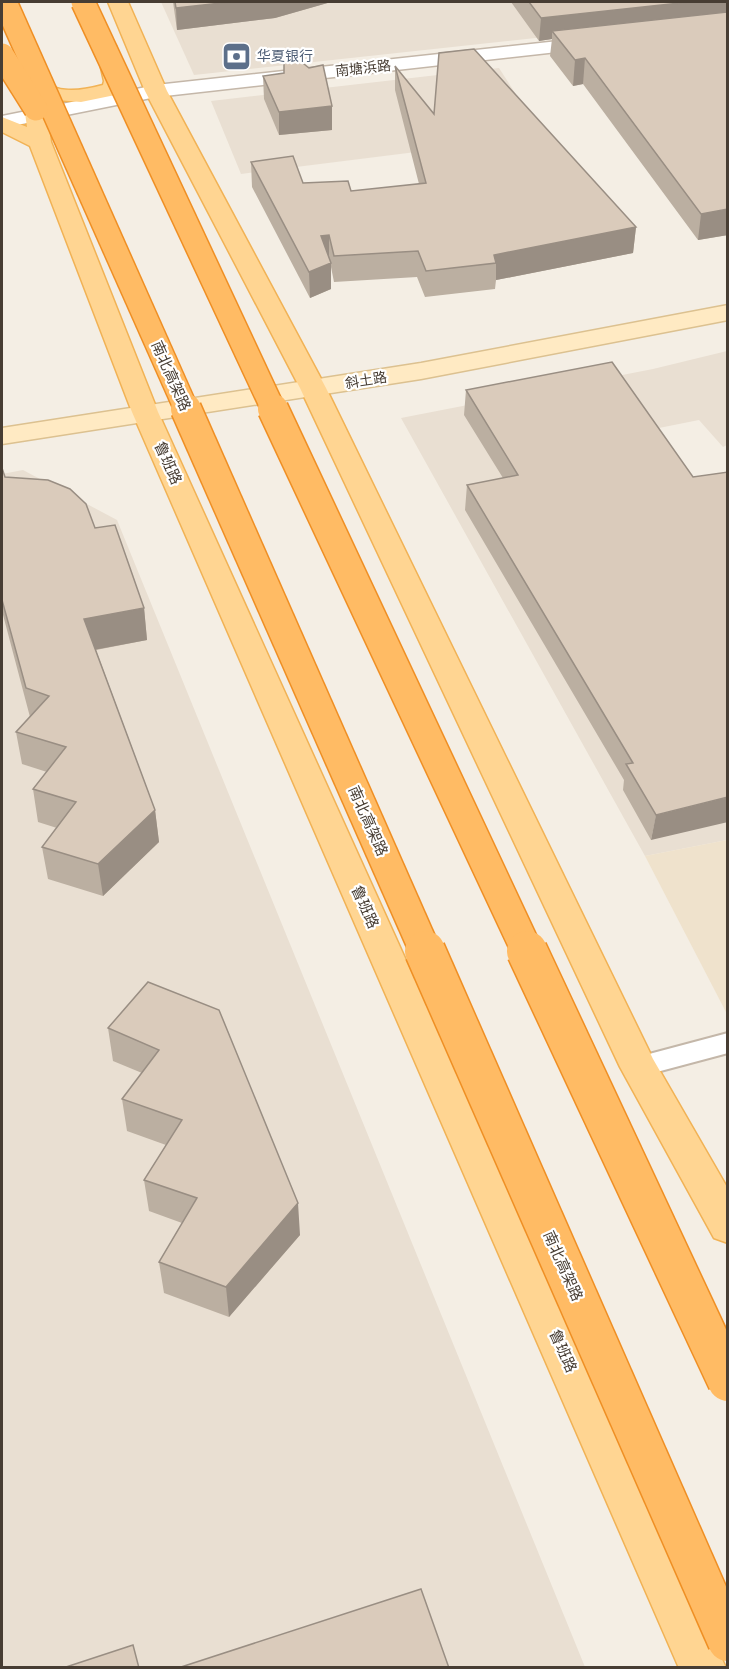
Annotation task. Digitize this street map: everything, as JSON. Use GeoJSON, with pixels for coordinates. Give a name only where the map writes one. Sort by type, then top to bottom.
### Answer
{"type":"FeatureCollection","features":[{"type":"Feature","properties":{"kind":"highway","name":"南北高架路"},"geometry":{"type":"LineString","coordinates":[[5,2],[255,564],[728,1641]]}},
{"type":"Feature","properties":{"kind":"highway"},"geometry":{"type":"LineString","coordinates":[[83,2],[728,1381]]}},
{"type":"Feature","properties":{"kind":"highway"},"geometry":{"type":"LineString","coordinates":[[2,56],[10,72],[76,165]]}},
{"type":"Feature","properties":{"kind":"main road"},"geometry":{"type":"LineString","coordinates":[[32,85],[42,92],[58,96],[80,96],[112,88],[115,81],[95,2]]}},
{"type":"Feature","properties":{"kind":"main road"},"geometry":{"type":"LineString","coordinates":[[118,2],[156,91],[313,388],[638,1067],[728,1226]]}},
{"type":"Feature","properties":{"kind":"main road","name":"鲁班路"},"geometry":{"type":"LineString","coordinates":[[2,14],[32,85],[40,142],[145,412],[703,1668]]}},
{"type":"Feature","properties":{"kind":"main road"},"geometry":{"type":"LineString","coordinates":[[103,34],[132,86],[156,91]]}},
{"type":"Feature","properties":{"kind":"main road"},"geometry":{"type":"LineString","coordinates":[[2,123],[40,142]]}},
{"type":"Feature","properties":{"kind":"main road","name":"斜土路"},"geometry":{"type":"LineString","coordinates":[[2,436],[421,371],[728,312]]}},
{"type":"Feature","properties":{"kind":"street","name":"南塘浜路"},"geometry":{"type":"LineString","coordinates":[[2,123],[156,91],[620,40]]}},
{"type":"Feature","properties":{"kind":"lane"},"geometry":{"type":"LineString","coordinates":[[638,1067],[728,1043]]}},
{"type":"Feature","properties":{"kind":"shaded area"},"geometry":{"type":"Polygon","coordinates":[[[161,2],[727,2],[728,17],[194,75],[161,2]]]}},
{"type":"Feature","properties":{"kind":"shaded area"},"geometry":{"type":"Polygon","coordinates":[[[499,68],[543,136],[241,174],[211,101],[499,68]]]}},
{"type":"Feature","properties":{"kind":"shaded area"},"geometry":{"type":"Polygon","coordinates":[[[727,351],[727,445],[723,447],[699,420],[639,432],[727,573],[727,840],[645,856],[401,418],[653,369],[727,351]]]}},
{"type":"Feature","properties":{"kind":"shaded area"},"geometry":{"type":"Polygon","coordinates":[[[23,470],[117,520],[585,1667],[2,1668],[2,474],[23,470]]]}},
{"type":"Feature","properties":{"kind":"shaded area"},"geometry":{"type":"Polygon","coordinates":[[[728,840],[727,1014],[645,856],[728,840]]]}},
{"type":"Feature","properties":{"kind":"building"},"geometry":{"type":"Polygon","coordinates":[[[175,2],[230,2],[176,8],[175,2]]]}},
{"type":"Feature","properties":{"kind":"building"},"geometry":{"type":"Polygon","coordinates":[[[529,2],[689,2],[541,18],[529,2]]]}},
{"type":"Feature","properties":{"kind":"building"},"geometry":{"type":"Polygon","coordinates":[[[727,12],[728,209],[701,214],[585,58],[575,60],[552,31],[727,12]]]}},
{"type":"Feature","properties":{"kind":"building"},"geometry":{"type":"Polygon","coordinates":[[[474,49],[636,227],[494,255],[496,263],[426,271],[418,251],[334,256],[329,235],[321,236],[331,263],[309,272],[251,162],[293,156],[303,183],[348,181],[351,191],[426,183],[395,66],[434,114],[439,53],[474,49]]]}},
{"type":"Feature","properties":{"kind":"building"},"geometry":{"type":"Polygon","coordinates":[[[299,60],[309,68],[323,65],[332,106],[279,112],[263,76],[284,73],[284,62],[299,60]]]}},
{"type":"Feature","properties":{"kind":"building"},"geometry":{"type":"Polygon","coordinates":[[[612,362],[693,477],[728,472],[728,797],[656,815],[626,764],[633,763],[467,485],[518,475],[466,390],[612,362]]]}},
{"type":"Feature","properties":{"kind":"building"},"geometry":{"type":"Polygon","coordinates":[[[2,468],[5,477],[48,480],[70,489],[86,504],[95,528],[115,525],[144,608],[84,619],[155,810],[98,864],[42,847],[76,802],[33,789],[66,747],[16,732],[49,696],[26,688],[2,600],[2,468]]]}},
{"type":"Feature","properties":{"kind":"building"},"geometry":{"type":"Polygon","coordinates":[[[148,982],[219,1010],[298,1203],[226,1287],[159,1262],[197,1198],[144,1180],[182,1120],[122,1099],[159,1050],[108,1028],[148,982]]]}},
{"type":"Feature","properties":{"kind":"building"},"geometry":{"type":"Polygon","coordinates":[[[421,1589],[449,1668],[178,1668],[421,1589]]]}},
{"type":"Feature","properties":{"kind":"building"},"geometry":{"type":"Polygon","coordinates":[[[133,1645],[139,1668],[63,1668],[133,1645]]]}},
{"type":"Feature","properties":{"kind":"place","name":"华夏银行"},"geometry":{"type":"Point","coordinates":[236,56]}}]}
